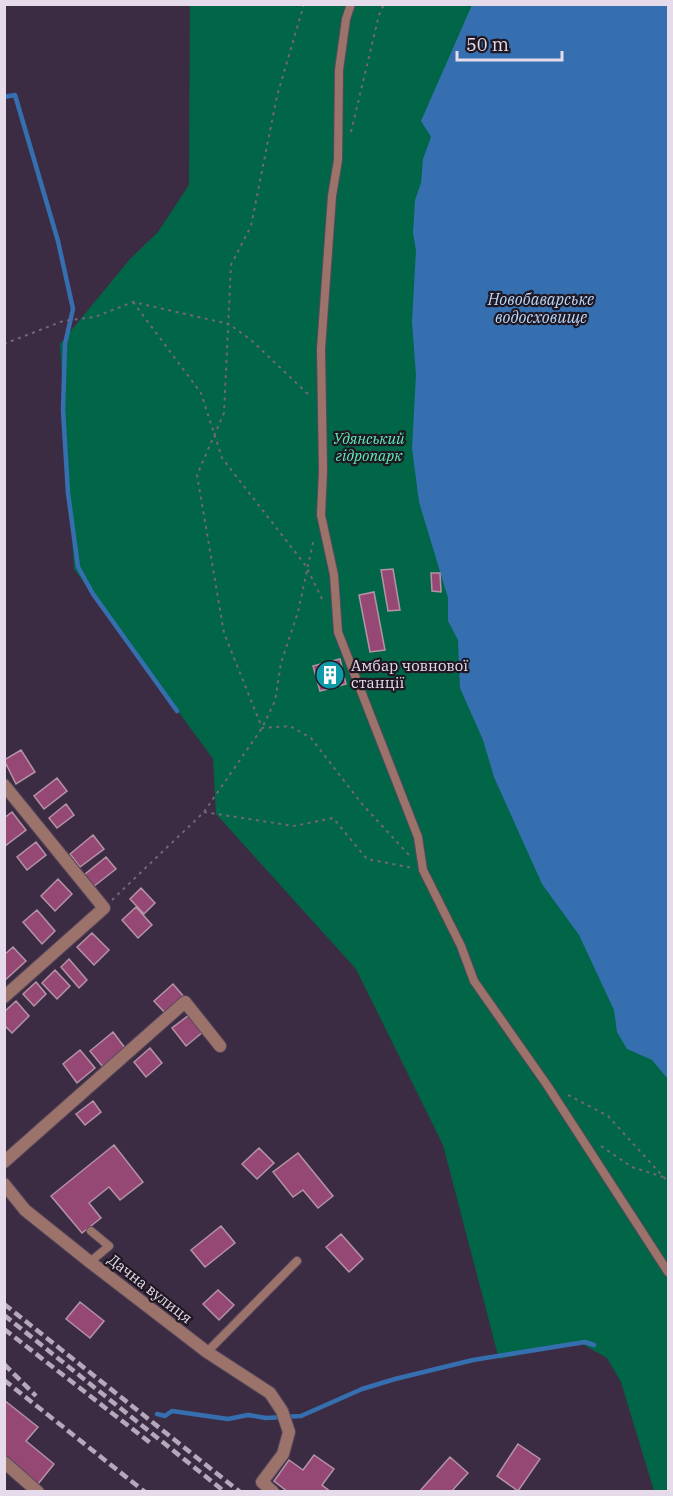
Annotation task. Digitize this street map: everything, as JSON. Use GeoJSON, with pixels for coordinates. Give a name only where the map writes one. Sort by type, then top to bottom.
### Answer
{"type":"FeatureCollection","features":[{"type":"Feature","properties":{"kind":"street"},"geometry":{"type":"LineString","coordinates":[[4,785],[104,908],[4,997]]}},
{"type":"Feature","properties":{"kind":"street"},"geometry":{"type":"LineString","coordinates":[[4,1162],[185,1002],[220,1046]]}},
{"type":"Feature","properties":{"kind":"street","name":"Дачна вулиця"},"geometry":{"type":"LineString","coordinates":[[4,1184],[25,1210],[90,1262],[207,1352],[270,1393],[289,1425],[282,1454],[262,1482],[273,1491]]}},
{"type":"Feature","properties":{"kind":"street"},"geometry":{"type":"LineString","coordinates":[[4,1462],[38,1491]]}},
{"type":"Feature","properties":{"kind":"lane"},"geometry":{"type":"LineString","coordinates":[[351,4],[346,19],[339,70],[338,160],[332,196],[321,349],[323,471],[321,515],[334,575],[338,632],[418,837],[423,870],[461,946],[474,981],[547,1085],[669,1272]]}},
{"type":"Feature","properties":{"kind":"lane"},"geometry":{"type":"LineString","coordinates":[[90,1262],[109,1246],[91,1231]]}},
{"type":"Feature","properties":{"kind":"lane"},"geometry":{"type":"LineString","coordinates":[[207,1352],[297,1261]]}},
{"type":"Feature","properties":{"kind":"path"},"geometry":{"type":"LineString","coordinates":[[262,728],[224,633],[197,475],[224,413],[231,265],[251,226],[277,96],[304,4]]}},
{"type":"Feature","properties":{"kind":"path"},"geometry":{"type":"LineString","coordinates":[[133,302],[201,393],[222,458],[306,566],[324,604]]}},
{"type":"Feature","properties":{"kind":"path"},"geometry":{"type":"LineString","coordinates":[[4,344],[63,321],[95,317],[133,302],[229,324],[251,340],[309,395]]}},
{"type":"Feature","properties":{"kind":"path"},"geometry":{"type":"LineString","coordinates":[[104,908],[204,812],[262,728],[275,701],[281,663],[298,612],[306,566],[321,515]]}},
{"type":"Feature","properties":{"kind":"path"},"geometry":{"type":"LineString","coordinates":[[262,728],[290,726],[311,738],[362,804],[423,870]]}},
{"type":"Feature","properties":{"kind":"path"},"geometry":{"type":"LineString","coordinates":[[204,812],[294,826],[333,818],[367,860],[423,870]]}},
{"type":"Feature","properties":{"kind":"path"},"geometry":{"type":"LineString","coordinates":[[567,1095],[608,1116],[669,1182]]}},
{"type":"Feature","properties":{"kind":"path"},"geometry":{"type":"LineString","coordinates":[[598,1144],[632,1167],[665,1178]]}},
{"type":"Feature","properties":{"kind":"green space","name":"Удянський гідропарк"},"geometry":{"type":"Polygon","coordinates":[[[190,5],[668,5],[668,1491],[654,1491],[621,1382],[607,1358],[577,1341],[499,1359],[443,1145],[356,969],[216,814],[213,759],[74,569],[60,344],[130,259],[158,232],[189,185],[190,5]]]}},
{"type":"Feature","properties":{"kind":"water","name":"Новобаварське водосховище"},"geometry":{"type":"Polygon","coordinates":[[[472,5],[668,5],[668,1079],[652,1060],[627,1049],[617,1032],[614,1010],[579,935],[542,884],[494,777],[483,740],[460,688],[458,640],[448,621],[448,598],[419,502],[412,448],[416,375],[412,322],[416,250],[413,233],[415,200],[421,183],[423,159],[431,137],[421,121],[472,5]]]}},
{"type":"Feature","properties":{"kind":"building"},"geometry":{"type":"Polygon","coordinates":[[[393,569],[400,610],[388,611],[381,570],[393,569]]]}},
{"type":"Feature","properties":{"kind":"building"},"geometry":{"type":"Polygon","coordinates":[[[431,573],[440,573],[441,592],[432,591],[431,573]]]}},
{"type":"Feature","properties":{"kind":"building"},"geometry":{"type":"Polygon","coordinates":[[[374,592],[385,650],[370,652],[359,595],[374,592]]]}},
{"type":"Feature","properties":{"kind":"building","name":"Амбар човнової станції"},"geometry":{"type":"Polygon","coordinates":[[[340,659],[346,684],[320,691],[313,666],[340,659]]]}},
{"type":"Feature","properties":{"kind":"building"},"geometry":{"type":"Polygon","coordinates":[[[21,750],[35,772],[16,784],[4,760],[21,750]]]}},
{"type":"Feature","properties":{"kind":"building"},"geometry":{"type":"Polygon","coordinates":[[[57,778],[67,791],[44,809],[34,796],[57,778]]]}},
{"type":"Feature","properties":{"kind":"building"},"geometry":{"type":"Polygon","coordinates":[[[66,804],[74,815],[57,828],[49,818],[66,804]]]}},
{"type":"Feature","properties":{"kind":"building"},"geometry":{"type":"Polygon","coordinates":[[[12,812],[26,830],[5,846],[4,818],[12,812]]]}},
{"type":"Feature","properties":{"kind":"building"},"geometry":{"type":"Polygon","coordinates":[[[93,835],[104,849],[80,867],[70,854],[93,835]]]}},
{"type":"Feature","properties":{"kind":"building"},"geometry":{"type":"Polygon","coordinates":[[[36,842],[46,855],[27,870],[17,857],[36,842]]]}},
{"type":"Feature","properties":{"kind":"building"},"geometry":{"type":"Polygon","coordinates":[[[106,857],[116,869],[93,887],[84,875],[106,857]]]}},
{"type":"Feature","properties":{"kind":"building"},"geometry":{"type":"Polygon","coordinates":[[[58,879],[72,894],[55,911],[41,896],[58,879]]]}},
{"type":"Feature","properties":{"kind":"building"},"geometry":{"type":"Polygon","coordinates":[[[141,888],[155,903],[144,914],[130,899],[141,888]]]}},
{"type":"Feature","properties":{"kind":"building"},"geometry":{"type":"Polygon","coordinates":[[[136,907],[152,925],[138,938],[122,920],[136,907]]]}},
{"type":"Feature","properties":{"kind":"building"},"geometry":{"type":"Polygon","coordinates":[[[37,910],[55,931],[42,944],[23,922],[37,910]]]}},
{"type":"Feature","properties":{"kind":"building"},"geometry":{"type":"Polygon","coordinates":[[[92,933],[109,950],[94,965],[77,947],[92,933]]]}},
{"type":"Feature","properties":{"kind":"building"},"geometry":{"type":"Polygon","coordinates":[[[13,947],[26,961],[4,981],[4,955],[13,947]]]}},
{"type":"Feature","properties":{"kind":"building"},"geometry":{"type":"Polygon","coordinates":[[[69,959],[87,980],[79,988],[61,967],[69,959]]]}},
{"type":"Feature","properties":{"kind":"building"},"geometry":{"type":"Polygon","coordinates":[[[55,970],[70,986],[57,999],[42,983],[55,970]]]}},
{"type":"Feature","properties":{"kind":"building"},"geometry":{"type":"Polygon","coordinates":[[[36,982],[46,994],[34,1006],[23,994],[36,982]]]}},
{"type":"Feature","properties":{"kind":"building"},"geometry":{"type":"Polygon","coordinates":[[[173,984],[185,998],[166,1014],[154,1001],[173,984]]]}},
{"type":"Feature","properties":{"kind":"building"},"geometry":{"type":"Polygon","coordinates":[[[16,1001],[29,1016],[12,1033],[4,1025],[4,1012],[16,1001]]]}},
{"type":"Feature","properties":{"kind":"building"},"geometry":{"type":"Polygon","coordinates":[[[189,1015],[203,1032],[186,1046],[172,1028],[189,1015]]]}},
{"type":"Feature","properties":{"kind":"building"},"geometry":{"type":"Polygon","coordinates":[[[113,1032],[125,1048],[103,1067],[90,1051],[113,1032]]]}},
{"type":"Feature","properties":{"kind":"building"},"geometry":{"type":"Polygon","coordinates":[[[150,1048],[162,1063],[146,1077],[134,1062],[150,1048]]]}},
{"type":"Feature","properties":{"kind":"building"},"geometry":{"type":"Polygon","coordinates":[[[80,1050],[95,1068],[77,1083],[63,1064],[80,1050]]]}},
{"type":"Feature","properties":{"kind":"building"},"geometry":{"type":"Polygon","coordinates":[[[93,1101],[101,1112],[85,1125],[76,1114],[93,1101]]]}},
{"type":"Feature","properties":{"kind":"building"},"geometry":{"type":"Polygon","coordinates":[[[114,1145],[143,1182],[120,1200],[109,1187],[89,1203],[101,1218],[82,1233],[51,1196],[114,1145]]]}},
{"type":"Feature","properties":{"kind":"building"},"geometry":{"type":"Polygon","coordinates":[[[259,1148],[274,1163],[257,1179],[242,1164],[259,1148]]]}},
{"type":"Feature","properties":{"kind":"building"},"geometry":{"type":"Polygon","coordinates":[[[298,1153],[333,1196],[318,1208],[303,1190],[293,1197],[273,1172],[298,1153]]]}},
{"type":"Feature","properties":{"kind":"building"},"geometry":{"type":"Polygon","coordinates":[[[221,1226],[235,1243],[205,1267],[191,1250],[221,1226]]]}},
{"type":"Feature","properties":{"kind":"building"},"geometry":{"type":"Polygon","coordinates":[[[341,1234],[363,1259],[349,1272],[326,1247],[341,1234]]]}},
{"type":"Feature","properties":{"kind":"building"},"geometry":{"type":"Polygon","coordinates":[[[218,1290],[234,1305],[219,1320],[203,1304],[218,1290]]]}},
{"type":"Feature","properties":{"kind":"building"},"geometry":{"type":"Polygon","coordinates":[[[80,1302],[104,1321],[90,1338],[66,1319],[80,1302]]]}},
{"type":"Feature","properties":{"kind":"building"},"geometry":{"type":"Polygon","coordinates":[[[4,1400],[38,1427],[26,1441],[54,1464],[38,1484],[4,1457],[4,1400]]]}},
{"type":"Feature","properties":{"kind":"building"},"geometry":{"type":"Polygon","coordinates":[[[518,1444],[540,1459],[518,1491],[497,1476],[518,1444]]]}},
{"type":"Feature","properties":{"kind":"building"},"geometry":{"type":"Polygon","coordinates":[[[314,1455],[334,1469],[322,1485],[331,1492],[288,1492],[274,1481],[289,1460],[303,1470],[314,1455]]]}},
{"type":"Feature","properties":{"kind":"building"},"geometry":{"type":"Polygon","coordinates":[[[450,1457],[468,1473],[451,1492],[419,1492],[450,1457]]]}},
{"type":"Feature","properties":{"kind":"waterway"},"geometry":{"type":"LineString","coordinates":[[4,97],[15,95],[58,241],[73,309],[65,344],[63,410],[68,493],[78,567],[93,594],[177,711]]}},
{"type":"Feature","properties":{"kind":"waterway"},"geometry":{"type":"LineString","coordinates":[[157,1414],[165,1416],[172,1411],[228,1419],[248,1415],[266,1418],[301,1416],[362,1389],[473,1360],[585,1342],[594,1345]]}},
{"type":"Feature","properties":{"kind":"railway"},"geometry":{"type":"LineString","coordinates":[[4,1304],[240,1492]]}},
{"type":"Feature","properties":{"kind":"railway"},"geometry":{"type":"LineString","coordinates":[[4,1315],[225,1492]]}},
{"type":"Feature","properties":{"kind":"railway"},"geometry":{"type":"LineString","coordinates":[[4,1329],[153,1445]]}},
{"type":"Feature","properties":{"kind":"railway"},"geometry":{"type":"LineString","coordinates":[[4,1364],[36,1396]]}},
{"type":"Feature","properties":{"kind":"railway"},"geometry":{"type":"LineString","coordinates":[[4,1380],[145,1492]]}},
{"type":"Feature","properties":{"kind":"place","name":"Амбар човнової станції"},"geometry":{"type":"Point","coordinates":[330,675]}}]}
